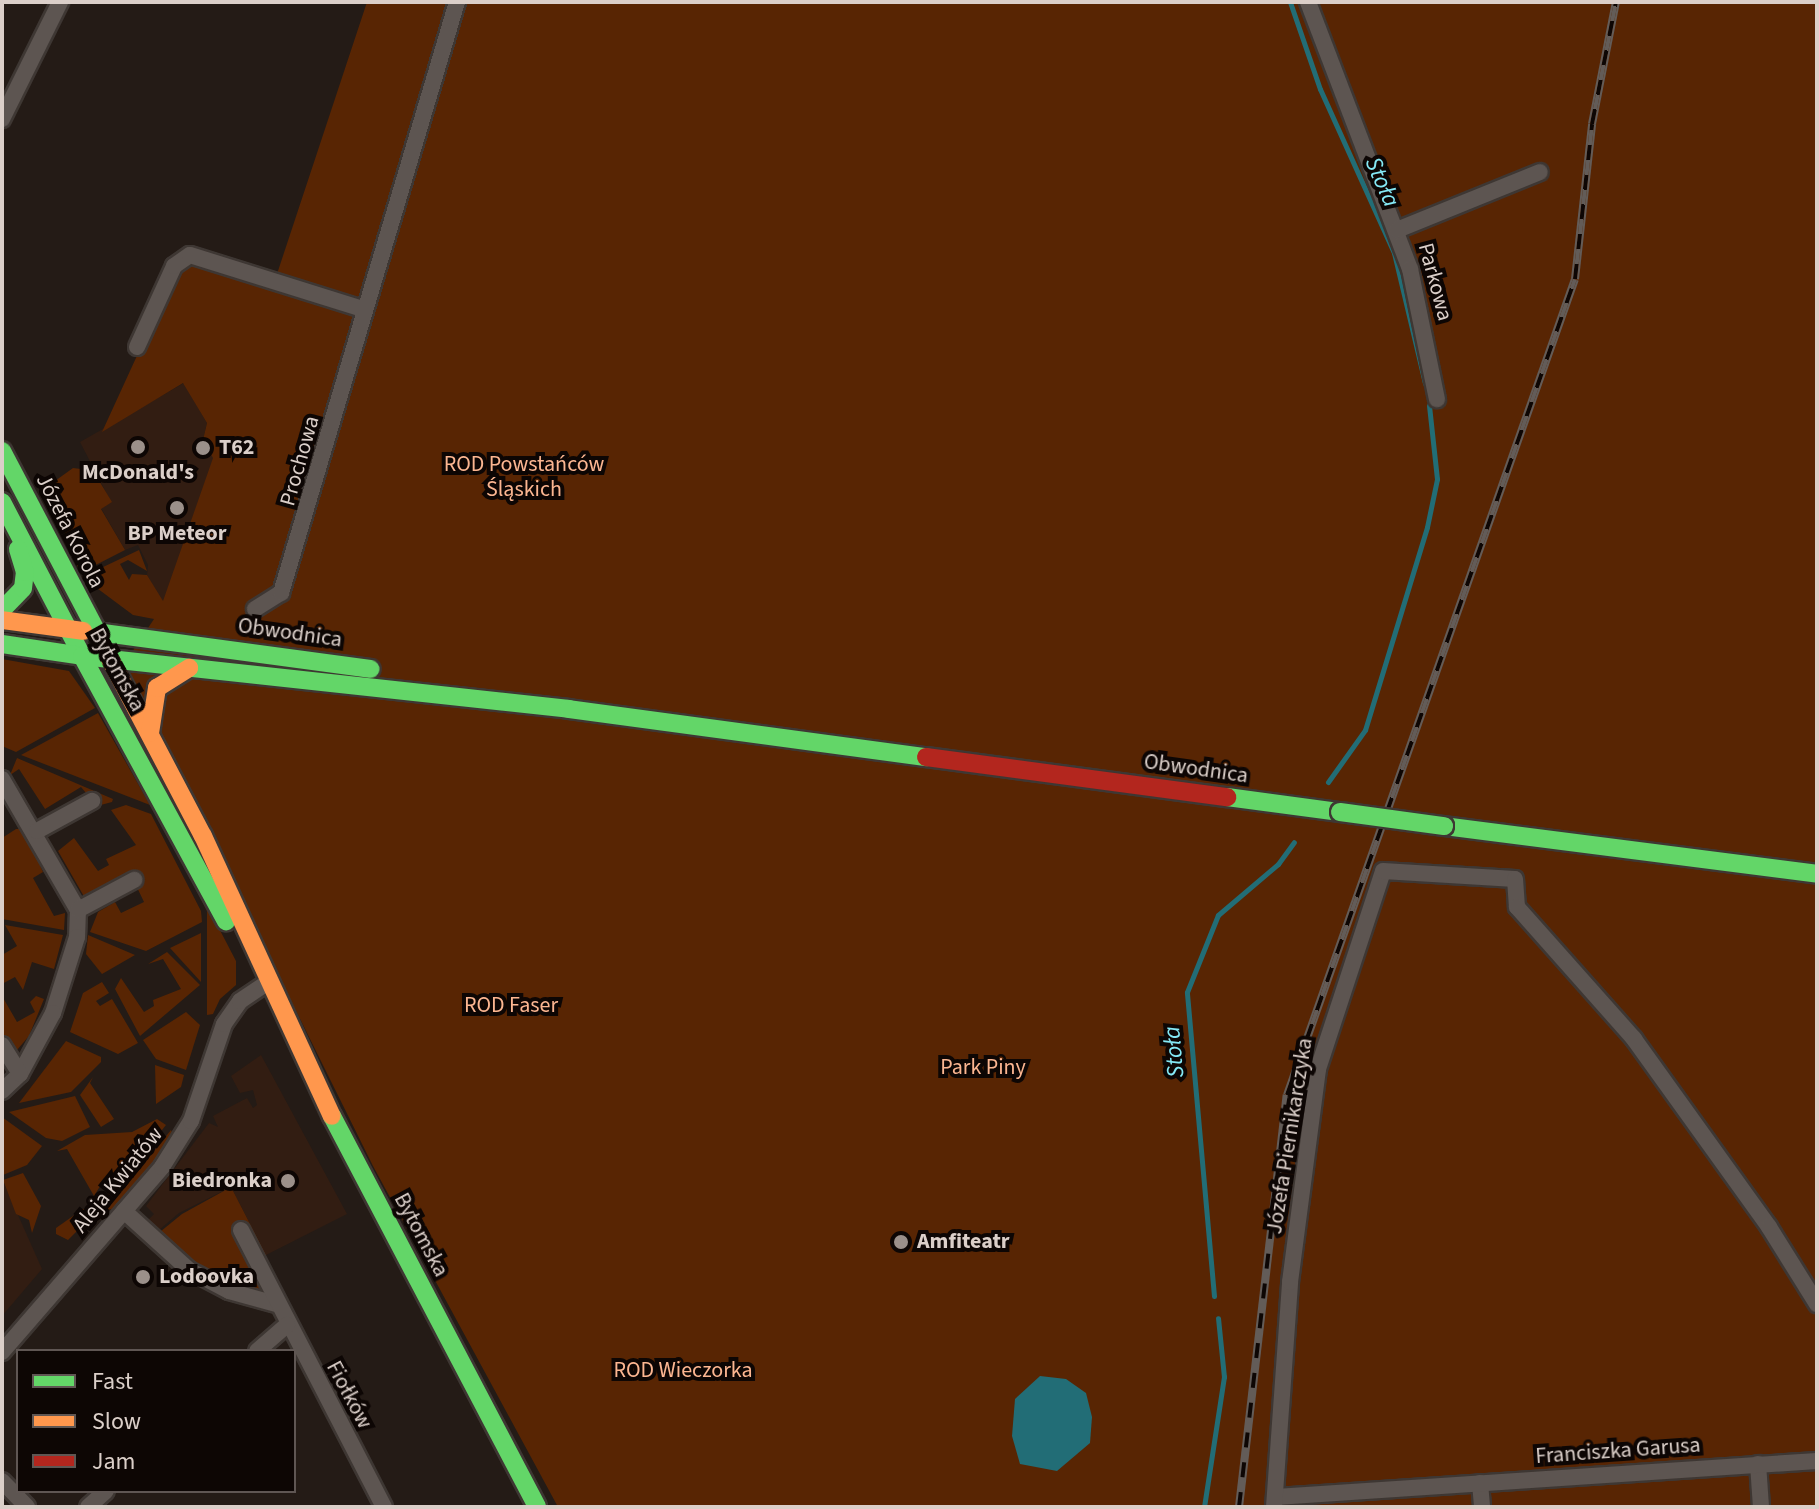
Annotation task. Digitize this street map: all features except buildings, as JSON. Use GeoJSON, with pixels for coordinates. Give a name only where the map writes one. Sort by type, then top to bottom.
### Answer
{"type":"FeatureCollection","features":[{"type":"Feature","properties":{"kind":"main road","name":"Józefa Korola"},"geometry":{"type":"LineString","coordinates":[[2,451],[97,632]]}},
{"type":"Feature","properties":{"kind":"main road"},"geometry":{"type":"LineString","coordinates":[[2,502],[67,629]]}},
{"type":"Feature","properties":{"kind":"main road"},"geometry":{"type":"LineString","coordinates":[[2,610],[23,588],[18,536]]}},
{"type":"Feature","properties":{"kind":"main road","name":"Obwodnica"},"geometry":{"type":"LineString","coordinates":[[2,620],[378,670],[569,709]]}},
{"type":"Feature","properties":{"kind":"main road","name":"Bytomska"},"geometry":{"type":"LineString","coordinates":[[67,629],[246,957],[267,983]]}},
{"type":"Feature","properties":{"kind":"main road","name":"Bytomska"},"geometry":{"type":"LineString","coordinates":[[97,632],[208,847],[267,983],[537,1507]]}},
{"type":"Feature","properties":{"kind":"main road","name":"Obwodnica"},"geometry":{"type":"LineString","coordinates":[[2,644],[82,656],[569,709],[1817,874]]}},
{"type":"Feature","properties":{"kind":"main road"},"geometry":{"type":"LineString","coordinates":[[150,733],[157,688],[189,668]]}},
{"type":"Feature","properties":{"kind":"street"},"geometry":{"type":"LineString","coordinates":[[2,119],[60,2]]}},
{"type":"Feature","properties":{"kind":"street","name":"Prochowa"},"geometry":{"type":"LineString","coordinates":[[255,609],[281,593],[457,2]]}},
{"type":"Feature","properties":{"kind":"street","name":"Parkowa"},"geometry":{"type":"LineString","coordinates":[[1308,2],[1397,230],[1423,317],[1437,399]]}},
{"type":"Feature","properties":{"kind":"street"},"geometry":{"type":"LineString","coordinates":[[1397,230],[1540,172]]}},
{"type":"Feature","properties":{"kind":"street"},"geometry":{"type":"LineString","coordinates":[[137,347],[174,266],[190,255],[365,310]]}},
{"type":"Feature","properties":{"kind":"street"},"geometry":{"type":"LineString","coordinates":[[2,779],[37,831],[78,910],[77,937],[53,1013],[20,1074],[2,1091]]}},
{"type":"Feature","properties":{"kind":"street"},"geometry":{"type":"LineString","coordinates":[[37,831],[92,801]]}},
{"type":"Feature","properties":{"kind":"street","name":"Józefa Piernikarczyka"},"geometry":{"type":"LineString","coordinates":[[1275,1502],[1290,1282],[1318,1069],[1383,871],[1515,879],[1517,907],[1634,1039],[1769,1227],[1817,1304]]}},
{"type":"Feature","properties":{"kind":"street"},"geometry":{"type":"LineString","coordinates":[[78,910],[134,880]]}},
{"type":"Feature","properties":{"kind":"street","name":"Aleja Kwiatów"},"geometry":{"type":"LineString","coordinates":[[2,1352],[124,1211],[191,1121],[230,1012],[267,983]]}},
{"type":"Feature","properties":{"kind":"street"},"geometry":{"type":"LineString","coordinates":[[2,1045],[20,1074]]}},
{"type":"Feature","properties":{"kind":"street"},"geometry":{"type":"LineString","coordinates":[[124,1211],[189,1270],[229,1291],[276,1304]]}},
{"type":"Feature","properties":{"kind":"street","name":"Fiołków"},"geometry":{"type":"LineString","coordinates":[[241,1230],[276,1304],[384,1507]]}},
{"type":"Feature","properties":{"kind":"street"},"geometry":{"type":"LineString","coordinates":[[259,1349],[287,1325]]}},
{"type":"Feature","properties":{"kind":"street","name":"Franciszka Garusa"},"geometry":{"type":"LineString","coordinates":[[1275,1502],[1480,1483],[1817,1461]]}},
{"type":"Feature","properties":{"kind":"street"},"geometry":{"type":"LineString","coordinates":[[1758,1464],[1761,1507]]}},
{"type":"Feature","properties":{"kind":"street"},"geometry":{"type":"LineString","coordinates":[[2,1481],[27,1507]]}},
{"type":"Feature","properties":{"kind":"street"},"geometry":{"type":"LineString","coordinates":[[1480,1483],[1482,1507]]}},
{"type":"Feature","properties":{"kind":"street"},"geometry":{"type":"LineString","coordinates":[[88,1507],[104,1493]]}},
{"type":"Feature","properties":{"kind":"shaded area"},"geometry":{"type":"Polygon","coordinates":[[[184,383],[207,423],[203,440],[244,466],[166,609],[147,575],[148,565],[138,545],[125,550],[101,508],[111,502],[80,442],[184,383]]]}},
{"type":"Feature","properties":{"kind":"shaded area"},"geometry":{"type":"Polygon","coordinates":[[[261,1055],[347,1214],[266,1255],[231,1187],[179,1213],[159,1230],[148,1220],[154,1214],[146,1206],[209,1123],[218,1127],[213,1116],[247,1098],[253,1108],[257,1105],[253,1090],[240,1093],[231,1076],[261,1055]]]}},
{"type":"Feature","properties":{"kind":"shaded area"},"geometry":{"type":"Polygon","coordinates":[[[2,1179],[42,1269],[2,1316],[2,1179]]]}},
{"type":"Feature","properties":{"kind":"green space"},"geometry":{"type":"Polygon","coordinates":[[[367,2],[1817,2],[1817,1507],[558,1507],[373,1166],[124,664],[154,619],[133,615],[82,577],[139,550],[147,571],[128,560],[120,564],[129,580],[132,574],[147,575],[163,601],[213,458],[203,440],[207,423],[183,383],[102,432],[174,275],[192,261],[274,283],[367,2]]]}},
{"type":"Feature","properties":{"kind":"green space"},"geometry":{"type":"Polygon","coordinates":[[[73,468],[89,470],[98,479],[112,502],[101,509],[125,550],[80,573],[48,486],[73,468]]]}},
{"type":"Feature","properties":{"kind":"green space"},"geometry":{"type":"Polygon","coordinates":[[[2,659],[69,671],[95,708],[16,752],[2,746],[2,659]]]}},
{"type":"Feature","properties":{"kind":"green space"},"geometry":{"type":"Polygon","coordinates":[[[106,711],[236,961],[236,985],[220,999],[213,1014],[207,1015],[207,911],[106,711]]]}},
{"type":"Feature","properties":{"kind":"green space"},"geometry":{"type":"Polygon","coordinates":[[[98,713],[150,805],[21,755],[98,713]]]}},
{"type":"Feature","properties":{"kind":"green space"},"geometry":{"type":"Polygon","coordinates":[[[17,758],[113,799],[112,802],[97,806],[81,787],[45,809],[19,769],[10,775],[17,758]]]}},
{"type":"Feature","properties":{"kind":"green space"},"geometry":{"type":"Polygon","coordinates":[[[126,805],[151,814],[201,911],[202,922],[146,951],[90,932],[98,912],[115,902],[121,913],[144,902],[132,877],[86,900],[58,851],[74,838],[98,871],[109,865],[106,859],[136,845],[111,810],[126,805]]]}},
{"type":"Feature","properties":{"kind":"green space"},"geometry":{"type":"Polygon","coordinates":[[[16,829],[24,829],[43,872],[33,878],[54,916],[65,913],[64,930],[2,919],[2,838],[16,829]]]}},
{"type":"Feature","properties":{"kind":"green space"},"geometry":{"type":"Polygon","coordinates":[[[5,925],[63,935],[54,969],[32,962],[23,990],[15,977],[2,984],[2,955],[17,946],[5,925]]]}},
{"type":"Feature","properties":{"kind":"green space"},"geometry":{"type":"Polygon","coordinates":[[[201,933],[201,982],[170,948],[201,933]]]}},
{"type":"Feature","properties":{"kind":"green space"},"geometry":{"type":"Polygon","coordinates":[[[88,935],[135,955],[102,974],[86,954],[88,935]]]}},
{"type":"Feature","properties":{"kind":"green space"},"geometry":{"type":"Polygon","coordinates":[[[167,952],[200,985],[140,1036],[115,989],[121,978],[144,1012],[154,1006],[153,1000],[181,989],[163,959],[148,964],[167,952]]]}},
{"type":"Feature","properties":{"kind":"green space"},"geometry":{"type":"Polygon","coordinates":[[[102,982],[109,993],[96,1001],[100,1006],[112,999],[138,1043],[118,1054],[70,1032],[83,993],[102,982]]]}},
{"type":"Feature","properties":{"kind":"green space"},"geometry":{"type":"Polygon","coordinates":[[[2,996],[17,1022],[35,1012],[30,1002],[36,996],[44,999],[29,1036],[17,1050],[2,1033],[2,996]]]}},
{"type":"Feature","properties":{"kind":"green space"},"geometry":{"type":"Polygon","coordinates":[[[186,1012],[200,1025],[186,1070],[156,1059],[143,1040],[186,1012]]]}},
{"type":"Feature","properties":{"kind":"green space"},"geometry":{"type":"Polygon","coordinates":[[[66,1041],[101,1057],[101,1062],[71,1092],[19,1103],[66,1041]]]}},
{"type":"Feature","properties":{"kind":"green space"},"geometry":{"type":"Polygon","coordinates":[[[155,1065],[184,1075],[181,1087],[156,1104],[155,1065]]]}},
{"type":"Feature","properties":{"kind":"green space"},"geometry":{"type":"Polygon","coordinates":[[[93,1077],[90,1083],[114,1119],[101,1127],[80,1095],[93,1077]]]}},
{"type":"Feature","properties":{"kind":"green space"},"geometry":{"type":"Polygon","coordinates":[[[75,1096],[90,1127],[62,1141],[46,1138],[9,1112],[75,1096]]]}},
{"type":"Feature","properties":{"kind":"green space"},"geometry":{"type":"Polygon","coordinates":[[[2,1117],[42,1146],[27,1165],[3,1175],[2,1117]]]}},
{"type":"Feature","properties":{"kind":"green space"},"geometry":{"type":"Polygon","coordinates":[[[157,1119],[166,1125],[102,1205],[114,1183],[105,1178],[94,1196],[67,1149],[57,1151],[85,1135],[132,1132],[157,1119]]]}},
{"type":"Feature","properties":{"kind":"green space"},"geometry":{"type":"Polygon","coordinates":[[[171,1130],[173,1135],[157,1159],[113,1209],[106,1210],[171,1130]]]}},
{"type":"Feature","properties":{"kind":"green space"},"geometry":{"type":"Polygon","coordinates":[[[23,1173],[41,1206],[32,1233],[29,1220],[16,1214],[3,1180],[23,1173]]]}},
{"type":"Feature","properties":{"kind":"green space"},"geometry":{"type":"Polygon","coordinates":[[[231,1187],[266,1255],[262,1264],[243,1221],[234,1226],[269,1295],[260,1299],[190,1266],[155,1236],[182,1214],[231,1187]]]}},
{"type":"Feature","properties":{"kind":"green space"},"geometry":{"type":"Polygon","coordinates":[[[83,1209],[95,1213],[68,1240],[56,1234],[56,1228],[83,1209]]]}},
{"type":"Feature","properties":{"kind":"water"},"geometry":{"type":"Polygon","coordinates":[[[1040,1376],[1066,1379],[1086,1393],[1092,1417],[1090,1443],[1057,1471],[1020,1464],[1012,1436],[1015,1399],[1040,1376]]]}},
{"type":"Feature","properties":{"kind":"waterway","name":"Stoła"},"geometry":{"type":"LineString","coordinates":[[1290,2],[1320,89],[1394,253],[1425,383]]}},
{"type":"Feature","properties":{"kind":"waterway","name":"Stoła"},"geometry":{"type":"LineString","coordinates":[[1328,782],[1365,730],[1427,527],[1437,479],[1429,405]]}},
{"type":"Feature","properties":{"kind":"waterway","name":"Stoła"},"geometry":{"type":"LineString","coordinates":[[1214,1296],[1187,992],[1218,915],[1278,864],[1294,842]]}},
{"type":"Feature","properties":{"kind":"waterway","name":"Stoła"},"geometry":{"type":"LineString","coordinates":[[1204,1507],[1224,1377],[1218,1318]]}},
{"type":"Feature","properties":{"kind":"railway"},"geometry":{"type":"LineString","coordinates":[[1239,1507],[1287,1095],[1575,279],[1592,124],[1616,2]]}},
{"type":"Feature","properties":{"kind":"traffic: fast"},"geometry":{"type":"LineString","coordinates":[[2,451],[97,632],[371,669]]}},
{"type":"Feature","properties":{"kind":"traffic: fast"},"geometry":{"type":"LineString","coordinates":[[2,502],[82,656],[569,709],[926,757]]}},
{"type":"Feature","properties":{"kind":"traffic: fast"},"geometry":{"type":"LineString","coordinates":[[2,610],[23,588],[25,572],[18,549]]}},
{"type":"Feature","properties":{"kind":"traffic: fast"},"geometry":{"type":"LineString","coordinates":[[2,644],[82,656]]}},
{"type":"Feature","properties":{"kind":"traffic: fast"},"geometry":{"type":"LineString","coordinates":[[82,656],[226,921]]}},
{"type":"Feature","properties":{"kind":"traffic: fast"},"geometry":{"type":"LineString","coordinates":[[1227,797],[1340,812]]}},
{"type":"Feature","properties":{"kind":"traffic: fast"},"geometry":{"type":"LineString","coordinates":[[1340,812],[1444,826]]}},
{"type":"Feature","properties":{"kind":"traffic: fast"},"geometry":{"type":"LineString","coordinates":[[1444,826],[1817,874]]}},
{"type":"Feature","properties":{"kind":"traffic: fast"},"geometry":{"type":"LineString","coordinates":[[332,1116],[537,1507]]}},
{"type":"Feature","properties":{"kind":"traffic: slow"},"geometry":{"type":"LineString","coordinates":[[2,620],[83,631]]}},
{"type":"Feature","properties":{"kind":"traffic: slow"},"geometry":{"type":"LineString","coordinates":[[110,659],[203,836],[332,1116]]}},
{"type":"Feature","properties":{"kind":"traffic: slow"},"geometry":{"type":"LineString","coordinates":[[150,733],[157,688],[189,668]]}},
{"type":"Feature","properties":{"kind":"traffic: jam"},"geometry":{"type":"LineString","coordinates":[[926,757],[1227,797]]}},
{"type":"Feature","properties":{"kind":"place","name":"McDonald's"},"geometry":{"type":"Point","coordinates":[138,447]}},
{"type":"Feature","properties":{"kind":"place","name":"T62"},"geometry":{"type":"Point","coordinates":[203,448]}},
{"type":"Feature","properties":{"kind":"place","name":"BP Meteor"},"geometry":{"type":"Point","coordinates":[177,508]}},
{"type":"Feature","properties":{"kind":"place","name":"Biedronka"},"geometry":{"type":"Point","coordinates":[288,1181]}},
{"type":"Feature","properties":{"kind":"place","name":"Amfiteatr"},"geometry":{"type":"Point","coordinates":[901,1242]}},
{"type":"Feature","properties":{"kind":"place","name":"Lodoovka"},"geometry":{"type":"Point","coordinates":[143,1277]}},
{"type":"Feature","properties":{"kind":"park label","name":"ROD Powstańców Śląskich"},"geometry":{"type":"Point","coordinates":[524,476]}},
{"type":"Feature","properties":{"kind":"park label","name":"ROD Faser"},"geometry":{"type":"Point","coordinates":[511,1006]}},
{"type":"Feature","properties":{"kind":"park label","name":"Park Piny"},"geometry":{"type":"Point","coordinates":[983,1068]}},
{"type":"Feature","properties":{"kind":"park label","name":"ROD Wieczorka"},"geometry":{"type":"Point","coordinates":[683,1371]}}]}
